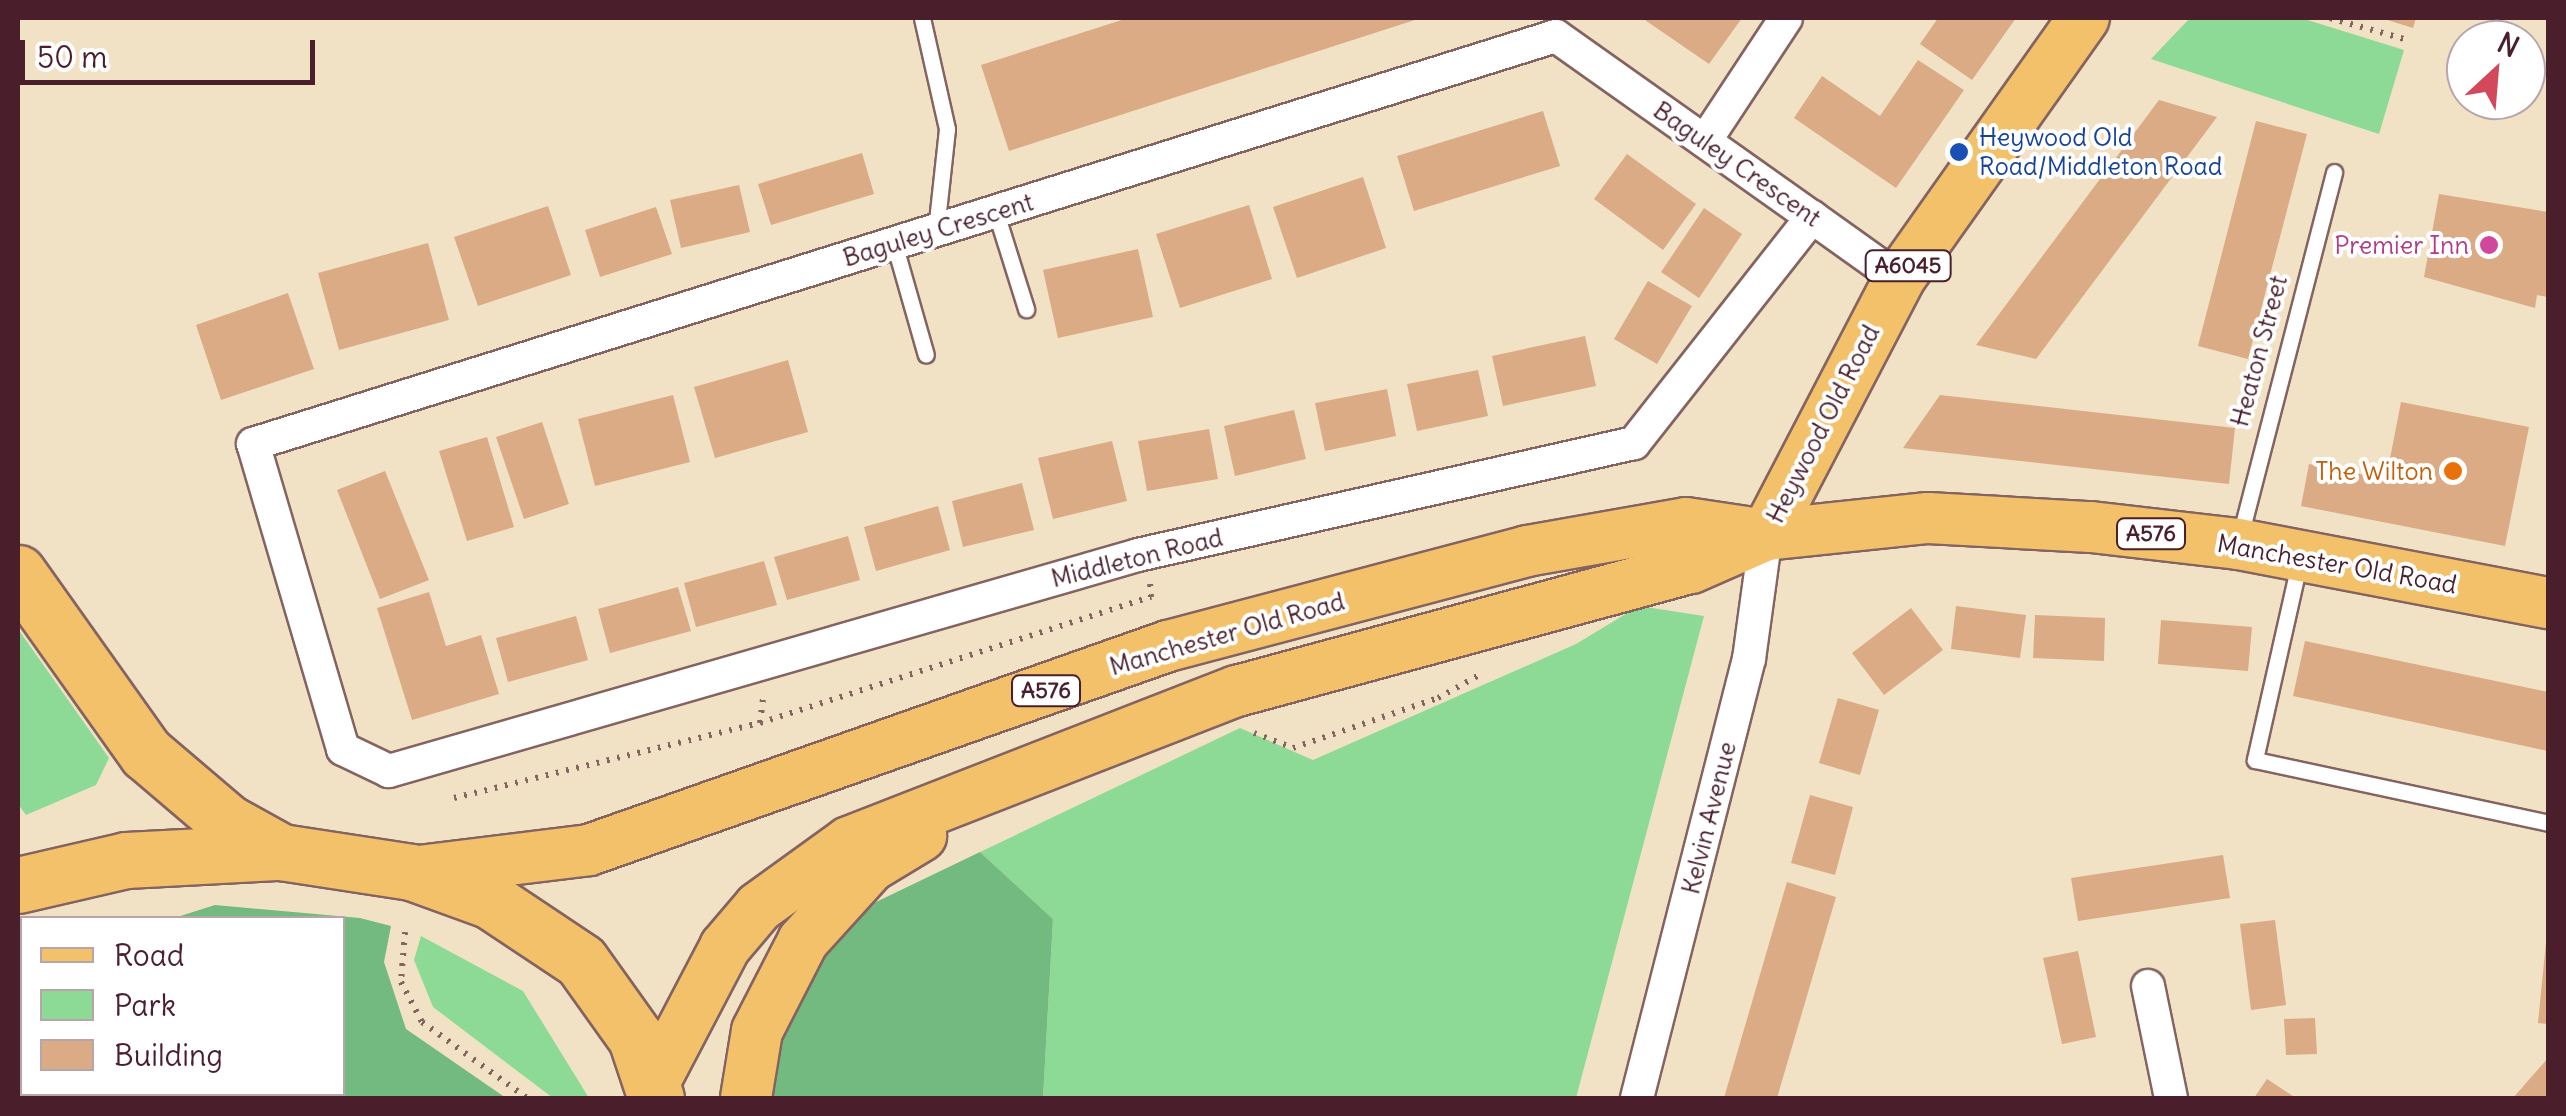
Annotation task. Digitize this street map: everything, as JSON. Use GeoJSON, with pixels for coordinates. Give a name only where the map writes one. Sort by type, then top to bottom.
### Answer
{"type":"FeatureCollection","features":[{"type":"Feature","properties":{"kind":"highway"},"geometry":{"type":"LineString","coordinates":[[28,588],[146,753],[226,822],[282,852]]}},
{"type":"Feature","properties":{"kind":"highway","name":"A576"},"geometry":{"type":"LineString","coordinates":[[18,888],[126,860],[282,852],[411,872],[491,901],[581,962],[636,1038],[654,1092]]}},
{"type":"Feature","properties":{"kind":"highway"},"geometry":{"type":"LineString","coordinates":[[18,888],[37,916]]}},
{"type":"Feature","properties":{"kind":"main road","name":"Heywood Old Road"},"geometry":{"type":"LineString","coordinates":[[1766,535],[1899,279],[2084,18]]}},
{"type":"Feature","properties":{"kind":"main road","name":"Manchester Old Road"},"geometry":{"type":"LineString","coordinates":[[411,872],[589,850],[1168,646],[1527,550],[1686,523],[1766,535],[1928,518],[2238,544],[2548,603]]}},
{"type":"Feature","properties":{"kind":"main road","name":"Manchester Old Road"},"geometry":{"type":"LineString","coordinates":[[654,1092],[725,947],[758,907],[849,842],[1237,691],[1691,568],[1766,535]]}},
{"type":"Feature","properties":{"kind":"main road"},"geometry":{"type":"LineString","coordinates":[[746,1098],[757,1031],[779,981],[835,902],[870,867],[1042,764]]}},
{"type":"Feature","properties":{"kind":"street"},"geometry":{"type":"LineString","coordinates":[[1706,141],[1786,18]]}},
{"type":"Feature","properties":{"kind":"street","name":"Baguley Crescent"},"geometry":{"type":"LineString","coordinates":[[370,768],[343,748],[253,444],[996,213],[1557,27],[1706,141],[1899,279]]}},
{"type":"Feature","properties":{"kind":"street","name":"Middleton Road"},"geometry":{"type":"LineString","coordinates":[[370,768],[389,772],[768,658],[1146,553],[1634,443],[1812,217]]}},
{"type":"Feature","properties":{"kind":"street","name":"Kelvin Avenue"},"geometry":{"type":"LineString","coordinates":[[1638,1098],[1749,659],[1766,535]]}},
{"type":"Feature","properties":{"kind":"street"},"geometry":{"type":"LineString","coordinates":[[2148,986],[2171,1098]]}},
{"type":"Feature","properties":{"kind":"lane"},"geometry":{"type":"LineString","coordinates":[[922,18],[948,129],[936,230]]}},
{"type":"Feature","properties":{"kind":"lane","name":"Heaton Street"},"geometry":{"type":"LineString","coordinates":[[2238,544],[2334,172]]}},
{"type":"Feature","properties":{"kind":"lane"},"geometry":{"type":"LineString","coordinates":[[996,213],[1026,309]]}},
{"type":"Feature","properties":{"kind":"lane"},"geometry":{"type":"LineString","coordinates":[[894,243],[926,355]]}},
{"type":"Feature","properties":{"kind":"lane"},"geometry":{"type":"LineString","coordinates":[[2300,555],[2255,760],[2548,824]]}},
{"type":"Feature","properties":{"kind":"path"},"geometry":{"type":"LineString","coordinates":[[2330,18],[2408,40]]}},
{"type":"Feature","properties":{"kind":"path"},"geometry":{"type":"LineString","coordinates":[[454,798],[760,723],[1151,597]]}},
{"type":"Feature","properties":{"kind":"path"},"geometry":{"type":"LineString","coordinates":[[760,723],[768,658]]}},
{"type":"Feature","properties":{"kind":"path"},"geometry":{"type":"LineString","coordinates":[[1249,729],[1293,748],[1438,698],[1502,662]]}},
{"type":"Feature","properties":{"kind":"path"},"geometry":{"type":"LineString","coordinates":[[406,932],[401,982],[422,1022],[527,1098]]}},
{"type":"Feature","properties":{"kind":"green space"},"geometry":{"type":"Polygon","coordinates":[[[2190,18],[2301,18],[2404,50],[2379,134],[2151,59],[2190,18]]]}},
{"type":"Feature","properties":{"kind":"green space"},"geometry":{"type":"Polygon","coordinates":[[[1639,606],[1704,616],[1576,1098],[1043,1098],[1053,919],[980,852],[1240,728],[1313,760],[1576,644],[1639,606]]]}},
{"type":"Feature","properties":{"kind":"green space"},"geometry":{"type":"Polygon","coordinates":[[[18,629],[109,758],[96,785],[26,815],[18,804],[18,629]]]}},
{"type":"Feature","properties":{"kind":"green space"},"geometry":{"type":"Polygon","coordinates":[[[980,852],[1053,919],[1043,1098],[771,1098],[773,1049],[801,978],[876,902],[980,852]]]}},
{"type":"Feature","properties":{"kind":"green space"},"geometry":{"type":"Polygon","coordinates":[[[215,905],[338,916],[180,916],[215,905]]]}},
{"type":"Feature","properties":{"kind":"green space"},"geometry":{"type":"Polygon","coordinates":[[[345,917],[391,926],[384,962],[406,1029],[506,1098],[278,1098],[345,1096],[345,917]]]}},
{"type":"Feature","properties":{"kind":"green space"},"geometry":{"type":"Polygon","coordinates":[[[421,936],[523,991],[589,1098],[553,1098],[433,1007],[414,960],[421,936]]]}},
{"type":"Feature","properties":{"kind":"building"},"geometry":{"type":"Polygon","coordinates":[[[1128,18],[1421,18],[1009,151],[981,65],[1128,18]]]}},
{"type":"Feature","properties":{"kind":"building"},"geometry":{"type":"Polygon","coordinates":[[[1642,18],[1742,18],[1709,64],[1642,18]]]}},
{"type":"Feature","properties":{"kind":"building"},"geometry":{"type":"Polygon","coordinates":[[[1938,18],[2016,18],[1972,80],[1920,44],[1938,18]]]}},
{"type":"Feature","properties":{"kind":"building"},"geometry":{"type":"Polygon","coordinates":[[[2381,18],[2416,18],[2413,28],[2381,18]]]}},
{"type":"Feature","properties":{"kind":"building"},"geometry":{"type":"Polygon","coordinates":[[[1918,60],[1964,90],[1896,188],[1794,118],[1822,76],[1880,116],[1918,60]]]}},
{"type":"Feature","properties":{"kind":"building"},"geometry":{"type":"Polygon","coordinates":[[[2159,100],[2217,117],[2036,359],[1976,345],[2159,100]]]}},
{"type":"Feature","properties":{"kind":"building"},"geometry":{"type":"Polygon","coordinates":[[[1543,111],[1560,166],[1414,211],[1397,156],[1543,111]]]}},
{"type":"Feature","properties":{"kind":"building"},"geometry":{"type":"Polygon","coordinates":[[[2256,121],[2307,134],[2248,359],[2198,346],[2256,121]]]}},
{"type":"Feature","properties":{"kind":"building"},"geometry":{"type":"Polygon","coordinates":[[[862,153],[874,194],[771,225],[758,184],[862,153]]]}},
{"type":"Feature","properties":{"kind":"building"},"geometry":{"type":"Polygon","coordinates":[[[1627,154],[1696,204],[1663,250],[1594,199],[1627,154]]]}},
{"type":"Feature","properties":{"kind":"building"},"geometry":{"type":"Polygon","coordinates":[[[1363,177],[1386,248],[1297,278],[1273,207],[1363,177]]]}},
{"type":"Feature","properties":{"kind":"building"},"geometry":{"type":"Polygon","coordinates":[[[739,185],[750,232],[681,248],[670,200],[739,185]]]}},
{"type":"Feature","properties":{"kind":"building","name":"Premier Inn"},"geometry":{"type":"Polygon","coordinates":[[[2439,194],[2548,212],[2548,297],[2537,295],[2535,308],[2424,277],[2439,194]]]}},
{"type":"Feature","properties":{"kind":"building"},"geometry":{"type":"Polygon","coordinates":[[[1249,205],[1272,279],[1180,308],[1156,234],[1249,205]]]}},
{"type":"Feature","properties":{"kind":"building"},"geometry":{"type":"Polygon","coordinates":[[[548,206],[571,275],[478,306],[454,237],[548,206]]]}},
{"type":"Feature","properties":{"kind":"building"},"geometry":{"type":"Polygon","coordinates":[[[656,207],[672,254],[600,277],[585,230],[656,207]]]}},
{"type":"Feature","properties":{"kind":"building"},"geometry":{"type":"Polygon","coordinates":[[[1704,208],[1742,234],[1699,298],[1661,272],[1704,208]]]}},
{"type":"Feature","properties":{"kind":"building"},"geometry":{"type":"Polygon","coordinates":[[[428,243],[449,320],[339,350],[318,273],[428,243]]]}},
{"type":"Feature","properties":{"kind":"building"},"geometry":{"type":"Polygon","coordinates":[[[1138,249],[1153,317],[1058,338],[1043,270],[1138,249]]]}},
{"type":"Feature","properties":{"kind":"building"},"geometry":{"type":"Polygon","coordinates":[[[1648,281],[1692,306],[1657,364],[1614,339],[1648,281]]]}},
{"type":"Feature","properties":{"kind":"building"},"geometry":{"type":"Polygon","coordinates":[[[288,293],[314,369],[221,400],[196,325],[288,293]]]}},
{"type":"Feature","properties":{"kind":"building"},"geometry":{"type":"Polygon","coordinates":[[[1585,336],[1596,386],[1503,406],[1492,356],[1585,336]]]}},
{"type":"Feature","properties":{"kind":"building"},"geometry":{"type":"Polygon","coordinates":[[[788,360],[808,432],[715,458],[694,387],[788,360]]]}},
{"type":"Feature","properties":{"kind":"building"},"geometry":{"type":"Polygon","coordinates":[[[1478,370],[1488,416],[1417,431],[1407,384],[1478,370]]]}},
{"type":"Feature","properties":{"kind":"building"},"geometry":{"type":"Polygon","coordinates":[[[1387,389],[1396,436],[1325,451],[1315,403],[1387,389]]]}},
{"type":"Feature","properties":{"kind":"building"},"geometry":{"type":"Polygon","coordinates":[[[673,395],[690,462],[595,486],[578,419],[673,395]]]}},
{"type":"Feature","properties":{"kind":"building"},"geometry":{"type":"Polygon","coordinates":[[[1940,395],[2235,428],[2229,484],[1903,448],[1940,395]]]}},
{"type":"Feature","properties":{"kind":"building","name":"The Wilton"},"geometry":{"type":"Polygon","coordinates":[[[2401,402],[2529,427],[2505,546],[2301,506],[2309,464],[2386,479],[2401,402]]]}},
{"type":"Feature","properties":{"kind":"building"},"geometry":{"type":"Polygon","coordinates":[[[1294,410],[1306,459],[1235,476],[1224,426],[1294,410]]]}},
{"type":"Feature","properties":{"kind":"building"},"geometry":{"type":"Polygon","coordinates":[[[542,422],[569,504],[524,519],[496,437],[542,422]]]}},
{"type":"Feature","properties":{"kind":"building"},"geometry":{"type":"Polygon","coordinates":[[[1209,429],[1218,479],[1147,491],[1138,441],[1209,429]]]}},
{"type":"Feature","properties":{"kind":"building"},"geometry":{"type":"Polygon","coordinates":[[[487,437],[514,527],[467,541],[439,451],[487,437]]]}},
{"type":"Feature","properties":{"kind":"building"},"geometry":{"type":"Polygon","coordinates":[[[1112,441],[1127,501],[1053,519],[1038,458],[1112,441]]]}},
{"type":"Feature","properties":{"kind":"building"},"geometry":{"type":"Polygon","coordinates":[[[385,471],[429,580],[380,599],[337,490],[385,471]]]}},
{"type":"Feature","properties":{"kind":"building"},"geometry":{"type":"Polygon","coordinates":[[[1022,483],[1034,530],[963,547],[952,501],[1022,483]]]}},
{"type":"Feature","properties":{"kind":"building"},"geometry":{"type":"Polygon","coordinates":[[[938,506],[950,550],[876,571],[864,527],[938,506]]]}},
{"type":"Feature","properties":{"kind":"building"},"geometry":{"type":"Polygon","coordinates":[[[848,536],[860,580],[787,600],[774,557],[848,536]]]}},
{"type":"Feature","properties":{"kind":"building"},"geometry":{"type":"Polygon","coordinates":[[[764,561],[777,605],[696,627],[684,583],[764,561]]]}},
{"type":"Feature","properties":{"kind":"building"},"geometry":{"type":"Polygon","coordinates":[[[678,587],[691,631],[610,653],[598,609],[678,587]]]}},
{"type":"Feature","properties":{"kind":"building"},"geometry":{"type":"Polygon","coordinates":[[[429,592],[446,646],[481,635],[499,694],[412,720],[377,608],[429,592]]]}},
{"type":"Feature","properties":{"kind":"building"},"geometry":{"type":"Polygon","coordinates":[[[1956,606],[2026,615],[2020,658],[1951,649],[1956,606]]]}},
{"type":"Feature","properties":{"kind":"building"},"geometry":{"type":"Polygon","coordinates":[[[1911,608],[1943,650],[1884,695],[1852,653],[1911,608]]]}},
{"type":"Feature","properties":{"kind":"building"},"geometry":{"type":"Polygon","coordinates":[[[2035,615],[2105,618],[2104,661],[2033,658],[2035,615]]]}},
{"type":"Feature","properties":{"kind":"building"},"geometry":{"type":"Polygon","coordinates":[[[576,616],[588,660],[508,682],[496,638],[576,616]]]}},
{"type":"Feature","properties":{"kind":"building"},"geometry":{"type":"Polygon","coordinates":[[[2161,620],[2252,627],[2248,671],[2158,664],[2161,620]]]}},
{"type":"Feature","properties":{"kind":"building"},"geometry":{"type":"Polygon","coordinates":[[[2305,641],[2548,692],[2548,751],[2293,696],[2305,641]]]}},
{"type":"Feature","properties":{"kind":"building"},"geometry":{"type":"Polygon","coordinates":[[[1838,698],[1879,710],[1860,775],[1819,763],[1838,698]]]}},
{"type":"Feature","properties":{"kind":"building"},"geometry":{"type":"Polygon","coordinates":[[[1810,795],[1853,807],[1835,875],[1791,863],[1810,795]]]}},
{"type":"Feature","properties":{"kind":"building"},"geometry":{"type":"Polygon","coordinates":[[[2223,855],[2230,898],[2078,921],[2071,878],[2223,855]]]}},
{"type":"Feature","properties":{"kind":"building"},"geometry":{"type":"Polygon","coordinates":[[[1787,882],[1836,897],[1777,1098],[1724,1098],[1787,882]]]}},
{"type":"Feature","properties":{"kind":"building"},"geometry":{"type":"Polygon","coordinates":[[[2275,920],[2286,1005],[2251,1010],[2240,924],[2275,920]]]}},
{"type":"Feature","properties":{"kind":"building"},"geometry":{"type":"Polygon","coordinates":[[[2548,942],[2548,1024],[2538,1023],[2548,942]]]}},
{"type":"Feature","properties":{"kind":"building"},"geometry":{"type":"Polygon","coordinates":[[[2078,951],[2096,1037],[2062,1044],[2043,958],[2078,951]]]}},
{"type":"Feature","properties":{"kind":"building"},"geometry":{"type":"Polygon","coordinates":[[[2315,1018],[2317,1054],[2286,1055],[2284,1019],[2315,1018]]]}},
{"type":"Feature","properties":{"kind":"building"},"geometry":{"type":"Polygon","coordinates":[[[2548,1058],[2548,1098],[2513,1098],[2548,1058]]]}},
{"type":"Feature","properties":{"kind":"building"},"geometry":{"type":"Polygon","coordinates":[[[2267,1079],[2296,1098],[2254,1098],[2267,1079]]]}},
{"type":"Feature","properties":{"kind":"place","name":"Heywood Old Road/Middleton Road"},"geometry":{"type":"Point","coordinates":[1959,152]}},
{"type":"Feature","properties":{"kind":"place","name":"Premier Inn"},"geometry":{"type":"Point","coordinates":[2489,245]}},
{"type":"Feature","properties":{"kind":"place","name":"The Wilton"},"geometry":{"type":"Point","coordinates":[2453,471]}}]}
